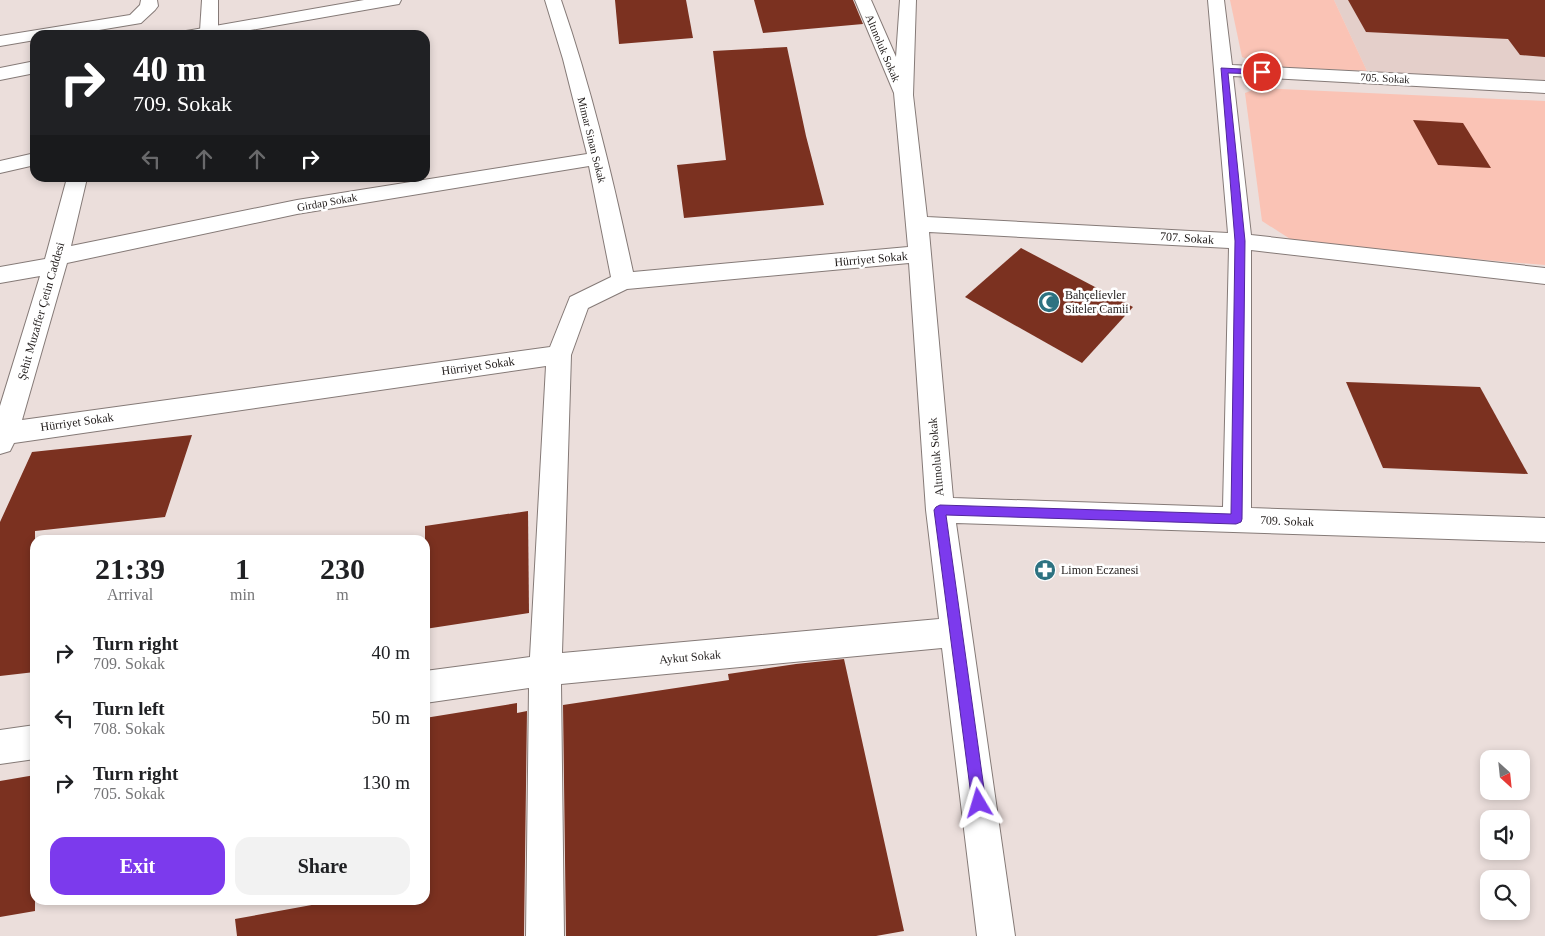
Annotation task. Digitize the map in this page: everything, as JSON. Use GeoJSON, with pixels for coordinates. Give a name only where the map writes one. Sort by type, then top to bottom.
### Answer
{"type":"FeatureCollection","features":[{"type":"Feature","properties":{"kind":"street"},"geometry":{"type":"LineString","coordinates":[[66,30],[135,19],[149,6],[149,0]]}},
{"type":"Feature","properties":{"kind":"street"},"geometry":{"type":"LineString","coordinates":[[202,30],[210,0]]}},
{"type":"Feature","properties":{"kind":"street"},"geometry":{"type":"LineString","coordinates":[[218,30],[393,0]]}},
{"type":"Feature","properties":{"kind":"street","name":"Mimar Sinan Sokak"},"geometry":{"type":"LineString","coordinates":[[553,0],[572,59],[598,158],[623,281]]}},
{"type":"Feature","properties":{"kind":"street","name":"Altınoluk Sokak"},"geometry":{"type":"LineString","coordinates":[[862,0],[903,95]]}},
{"type":"Feature","properties":{"kind":"street","name":"Altınoluk Sokak"},"geometry":{"type":"LineString","coordinates":[[908,0],[903,95],[919,254],[940,510],[996,936]]}},
{"type":"Feature","properties":{"kind":"street"},"geometry":{"type":"LineString","coordinates":[[1216,0],[1240,241],[1236,519]]}},
{"type":"Feature","properties":{"kind":"street"},"geometry":{"type":"LineString","coordinates":[[0,41],[30,36]]}},
{"type":"Feature","properties":{"kind":"street"},"geometry":{"type":"LineString","coordinates":[[0,74],[30,68]]}},
{"type":"Feature","properties":{"kind":"street","name":"705. Sokak"},"geometry":{"type":"LineString","coordinates":[[1224,70],[1545,87]]}},
{"type":"Feature","properties":{"kind":"street","name":"Girdap Sokak"},"geometry":{"type":"LineString","coordinates":[[0,276],[56,261],[296,207],[598,158]]}},
{"type":"Feature","properties":{"kind":"street"},"geometry":{"type":"LineString","coordinates":[[0,167],[30,160]]}},
{"type":"Feature","properties":{"kind":"street","name":"Şehit Muzaffer Çetin Caddesi"},"geometry":{"type":"LineString","coordinates":[[2,437],[56,261],[76,182]]}},
{"type":"Feature","properties":{"kind":"street","name":"707. Sokak"},"geometry":{"type":"LineString","coordinates":[[916,224],[1240,241],[1545,276]]}},
{"type":"Feature","properties":{"kind":"street","name":"Hürriyet Sokak"},"geometry":{"type":"LineString","coordinates":[[2,437],[559,354],[578,303],[623,281],[919,254]]}},
{"type":"Feature","properties":{"kind":"street"},"geometry":{"type":"LineString","coordinates":[[545,936],[545,670],[559,354]]}},
{"type":"Feature","properties":{"kind":"street","name":"709. Sokak"},"geometry":{"type":"LineString","coordinates":[[940,510],[1545,530]]}},
{"type":"Feature","properties":{"kind":"street","name":"Aykut Sokak"},"geometry":{"type":"LineString","coordinates":[[430,686],[545,670],[956,632]]}},
{"type":"Feature","properties":{"kind":"street"},"geometry":{"type":"LineString","coordinates":[[0,747],[30,743]]}},
{"type":"Feature","properties":{"kind":"shaded area"},"geometry":{"type":"Polygon","coordinates":[[[1230,0],[1334,0],[1367,71],[1269,67],[1242,57],[1230,0]]]}},
{"type":"Feature","properties":{"kind":"shaded area"},"geometry":{"type":"Polygon","coordinates":[[[1334,0],[1545,0],[1545,81],[1367,71],[1334,0]]]}},
{"type":"Feature","properties":{"kind":"shaded area"},"geometry":{"type":"Polygon","coordinates":[[[1258,88],[1545,101],[1545,265],[1298,244],[1262,221],[1245,93],[1258,88]]]}},
{"type":"Feature","properties":{"kind":"building"},"geometry":{"type":"Polygon","coordinates":[[[615,0],[686,0],[693,38],[619,44],[615,0]]]}},
{"type":"Feature","properties":{"kind":"building"},"geometry":{"type":"Polygon","coordinates":[[[754,0],[853,0],[863,24],[763,33],[754,0]]]}},
{"type":"Feature","properties":{"kind":"building"},"geometry":{"type":"Polygon","coordinates":[[[1348,0],[1545,0],[1545,57],[1520,55],[1508,39],[1366,32],[1348,0]]]}},
{"type":"Feature","properties":{"kind":"building"},"geometry":{"type":"Polygon","coordinates":[[[787,47],[806,136],[824,205],[684,218],[677,165],[726,160],[713,51],[787,47]]]}},
{"type":"Feature","properties":{"kind":"building"},"geometry":{"type":"Polygon","coordinates":[[[1413,120],[1463,123],[1491,168],[1438,165],[1413,120]]]}},
{"type":"Feature","properties":{"kind":"building","name":"Bahçelievler Siteler Camii"},"geometry":{"type":"Polygon","coordinates":[[[1021,248],[1133,307],[1082,363],[965,297],[1021,248]]]}},
{"type":"Feature","properties":{"kind":"building"},"geometry":{"type":"Polygon","coordinates":[[[1346,382],[1480,387],[1528,474],[1383,468],[1346,382]]]}},
{"type":"Feature","properties":{"kind":"building"},"geometry":{"type":"Polygon","coordinates":[[[192,435],[165,517],[35,531],[35,535],[30,535],[30,673],[0,676],[0,522],[32,452],[192,435]]]}},
{"type":"Feature","properties":{"kind":"building"},"geometry":{"type":"Polygon","coordinates":[[[528,511],[529,613],[430,628],[430,535],[425,535],[425,526],[528,511]]]}},
{"type":"Feature","properties":{"kind":"building"},"geometry":{"type":"Polygon","coordinates":[[[844,659],[904,931],[876,936],[566,936],[563,705],[729,680],[728,674],[844,659]]]}},
{"type":"Feature","properties":{"kind":"building"},"geometry":{"type":"Polygon","coordinates":[[[517,703],[517,713],[527,711],[524,936],[237,936],[235,919],[312,905],[430,905],[430,717],[517,703]]]}},
{"type":"Feature","properties":{"kind":"building"},"geometry":{"type":"Polygon","coordinates":[[[30,776],[30,905],[35,905],[35,911],[0,917],[0,781],[30,776]]]}},
{"type":"Feature","properties":{"kind":"place","name":"Bahçelievler Siteler Camii"},"geometry":{"type":"Point","coordinates":[1049,302]}},
{"type":"Feature","properties":{"kind":"place","name":"Limon Eczanesi"},"geometry":{"type":"Point","coordinates":[1045,570]}},
{"type":"Feature","properties":{"kind":"route"},"geometry":{"type":"LineString","coordinates":[[979,803],[940,510],[1236,519],[1240,241],[1224,70],[1262,72]]}}]}
